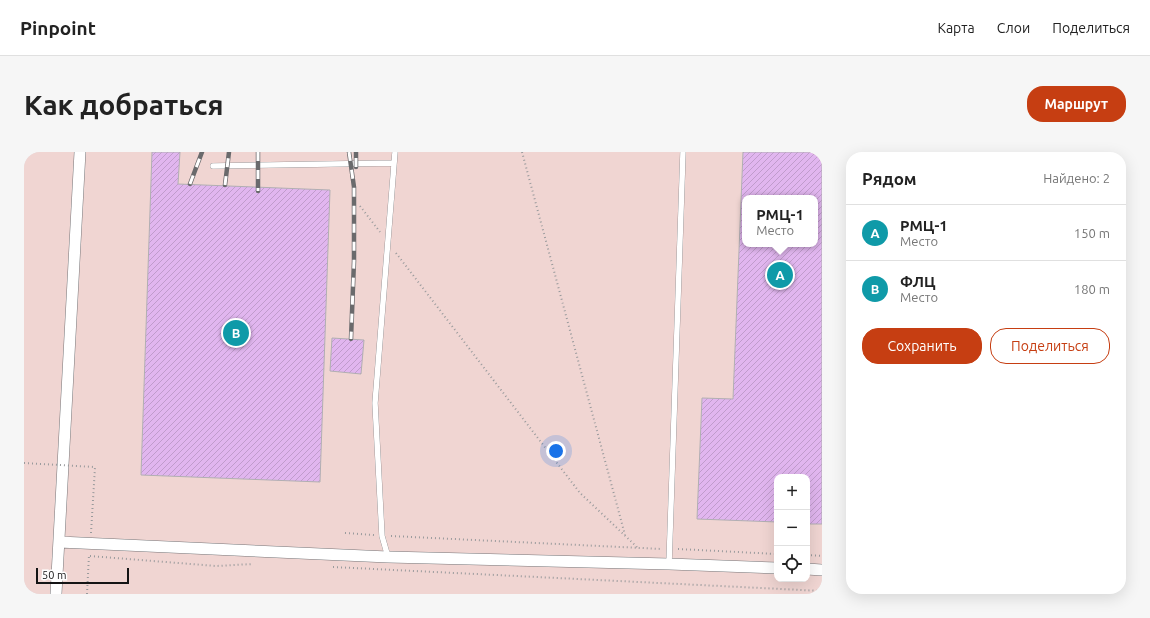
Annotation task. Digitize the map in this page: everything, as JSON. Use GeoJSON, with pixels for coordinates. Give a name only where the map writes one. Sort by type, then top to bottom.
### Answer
{"type":"FeatureCollection","features":[{"type":"Feature","properties":{"kind":"street"},"geometry":{"type":"LineString","coordinates":[[56,594],[80,152]]}},
{"type":"Feature","properties":{"kind":"street"},"geometry":{"type":"LineString","coordinates":[[59,542],[388,557],[774,568]]}},
{"type":"Feature","properties":{"kind":"street"},"geometry":{"type":"LineString","coordinates":[[810,570],[822,570]]}},
{"type":"Feature","properties":{"kind":"lane"},"geometry":{"type":"LineString","coordinates":[[388,557],[382,536],[374,403],[395,152]]}},
{"type":"Feature","properties":{"kind":"lane"},"geometry":{"type":"LineString","coordinates":[[669,564],[683,152]]}},
{"type":"Feature","properties":{"kind":"lane"},"geometry":{"type":"LineString","coordinates":[[213,166],[394,163]]}},
{"type":"Feature","properties":{"kind":"path"},"geometry":{"type":"LineString","coordinates":[[522,152],[626,537]]}},
{"type":"Feature","properties":{"kind":"path"},"geometry":{"type":"LineString","coordinates":[[360,206],[580,493],[636,547]]}},
{"type":"Feature","properties":{"kind":"path"},"geometry":{"type":"LineString","coordinates":[[24,463],[95,467],[91,543],[88,556],[87,594]]}},
{"type":"Feature","properties":{"kind":"path"},"geometry":{"type":"LineString","coordinates":[[345,533],[774,554]]}},
{"type":"Feature","properties":{"kind":"path"},"geometry":{"type":"LineString","coordinates":[[810,555],[822,556]]}},
{"type":"Feature","properties":{"kind":"path"},"geometry":{"type":"LineString","coordinates":[[88,556],[216,566],[253,564]]}},
{"type":"Feature","properties":{"kind":"path"},"geometry":{"type":"LineString","coordinates":[[332,567],[822,590]]}},
{"type":"Feature","properties":{"kind":"shaded area"},"geometry":{"type":"Polygon","coordinates":[[[24,152],[822,152],[822,594],[24,594],[24,152]]]}},
{"type":"Feature","properties":{"kind":"building"},"geometry":{"type":"Polygon","coordinates":[[[152,152],[180,152],[178,184],[330,190],[320,482],[141,475],[152,152]]]}},
{"type":"Feature","properties":{"kind":"building"},"geometry":{"type":"Polygon","coordinates":[[[743,152],[822,152],[822,524],[810,524],[810,474],[774,474],[774,522],[697,519],[702,398],[733,399],[743,152]]]}},
{"type":"Feature","properties":{"kind":"building"},"geometry":{"type":"Polygon","coordinates":[[[332,338],[364,340],[361,374],[330,371],[332,338]]]}},
{"type":"Feature","properties":{"kind":"railway"},"geometry":{"type":"LineString","coordinates":[[190,184],[202,152]]}},
{"type":"Feature","properties":{"kind":"railway"},"geometry":{"type":"LineString","coordinates":[[225,185],[229,152]]}},
{"type":"Feature","properties":{"kind":"railway"},"geometry":{"type":"LineString","coordinates":[[258,152],[258,191]]}},
{"type":"Feature","properties":{"kind":"railway"},"geometry":{"type":"LineString","coordinates":[[349,152],[354,187],[354,261],[351,339]]}},
{"type":"Feature","properties":{"kind":"railway"},"geometry":{"type":"LineString","coordinates":[[356,152],[356,167]]}},
{"type":"Feature","properties":{"kind":"place","name":"РМЦ-1"},"geometry":{"type":"Point","coordinates":[780,275]}},
{"type":"Feature","properties":{"kind":"place","name":"ФЛЦ"},"geometry":{"type":"Point","coordinates":[236,333]}}]}
